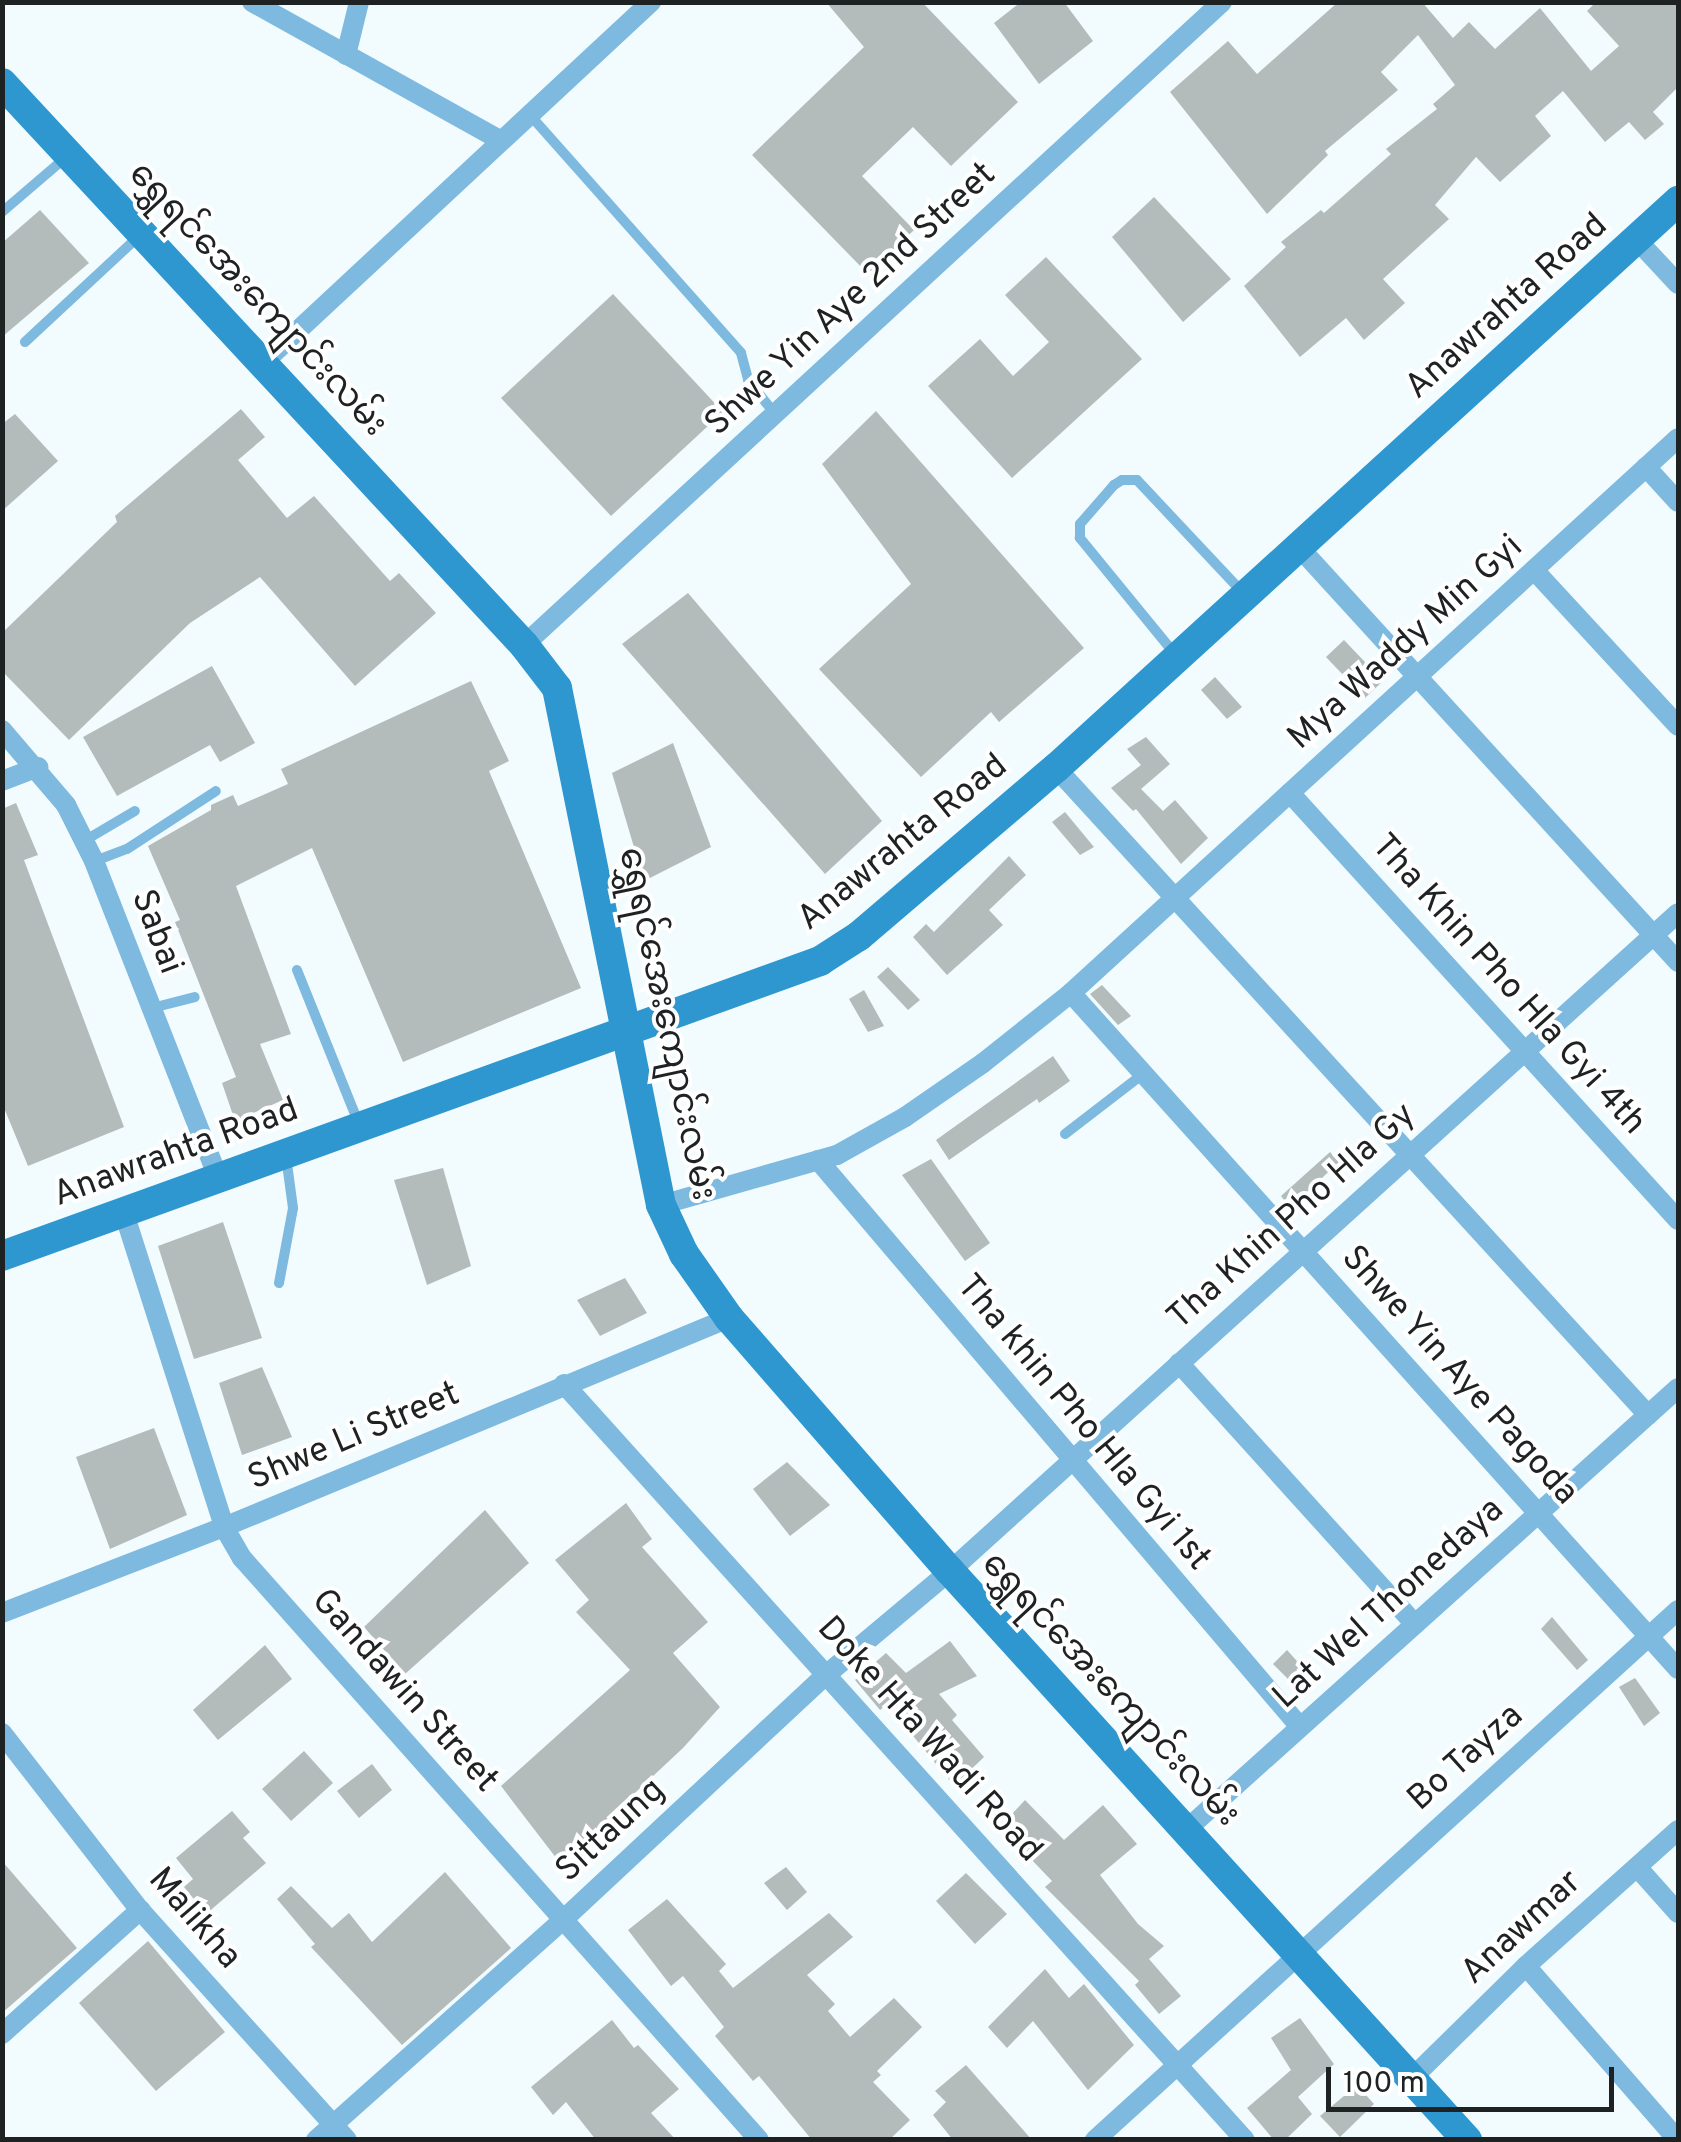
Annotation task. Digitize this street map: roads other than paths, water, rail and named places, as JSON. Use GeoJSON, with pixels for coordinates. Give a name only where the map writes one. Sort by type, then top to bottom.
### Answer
{"type":"FeatureCollection","features":[{"type":"Feature","properties":{"kind":"street"},"geometry":{"type":"LineString","coordinates":[[252,2],[500,140]]}},
{"type":"Feature","properties":{"kind":"street"},"geometry":{"type":"LineString","coordinates":[[346,56],[358,2]]}},
{"type":"Feature","properties":{"kind":"street"},"geometry":{"type":"LineString","coordinates":[[264,362],[652,2]]}},
{"type":"Feature","properties":{"kind":"street","name":"Shwe Yin Aye 2nd Street"},"geometry":{"type":"LineString","coordinates":[[524,644],[1222,2]]}},
{"type":"Feature","properties":{"kind":"street","name":"ရွှေရင်အေးကျောင်းလမ်း"},"geometry":{"type":"LineString","coordinates":[[2,82],[524,644],[558,688],[661,1205],[684,1254],[729,1318],[950,1572],[1468,2140]]}},
{"type":"Feature","properties":{"kind":"street","name":"Anawrahta Road"},"geometry":{"type":"LineString","coordinates":[[2,1256],[217,1175],[820,961],[859,936],[1056,768],[1678,201]]}},
{"type":"Feature","properties":{"kind":"street"},"geometry":{"type":"LineString","coordinates":[[1636,240],[1678,284]]}},
{"type":"Feature","properties":{"kind":"street","name":"Mya Waddy Min Gyi"},"geometry":{"type":"LineString","coordinates":[[661,1205],[837,1155],[983,1064],[1071,993],[1678,438]]}},
{"type":"Feature","properties":{"kind":"street"},"geometry":{"type":"LineString","coordinates":[[1646,466],[1678,502]]}},
{"type":"Feature","properties":{"kind":"street"},"geometry":{"type":"LineString","coordinates":[[1297,545],[1678,962]]}},
{"type":"Feature","properties":{"kind":"street"},"geometry":{"type":"LineString","coordinates":[[1534,570],[1678,726]]}},
{"type":"Feature","properties":{"kind":"street","name":"Sabai"},"geometry":{"type":"LineString","coordinates":[[2,730],[66,805],[94,861],[217,1175]]}},
{"type":"Feature","properties":{"kind":"street"},"geometry":{"type":"LineString","coordinates":[[2,781],[38,768]]}},
{"type":"Feature","properties":{"kind":"street"},"geometry":{"type":"LineString","coordinates":[[1056,768],[1648,1415]]}},
{"type":"Feature","properties":{"kind":"street","name":"Tha Khin Pho Hla Gyi 4th"},"geometry":{"type":"LineString","coordinates":[[1290,793],[1678,1220]]}},
{"type":"Feature","properties":{"kind":"street","name":"Tha Khin Pho Hla Gy"},"geometry":{"type":"LineString","coordinates":[[950,1572],[1678,913]]}},
{"type":"Feature","properties":{"kind":"street","name":"Shwe Yin Aye Pagoda"},"geometry":{"type":"LineString","coordinates":[[1071,993],[1678,1668]]}},
{"type":"Feature","properties":{"kind":"street","name":"Tha khin Pho Hla Gyi 1st"},"geometry":{"type":"LineString","coordinates":[[818,1160],[1300,1727]]}},
{"type":"Feature","properties":{"kind":"street","name":"Gandawin Street"},"geometry":{"type":"LineString","coordinates":[[124,1213],[224,1528],[242,1558],[759,2140]]}},
{"type":"Feature","properties":{"kind":"street","name":"Shwe Li Street"},"geometry":{"type":"LineString","coordinates":[[2,1613],[224,1528],[729,1318]]}},
{"type":"Feature","properties":{"kind":"street"},"geometry":{"type":"LineString","coordinates":[[1179,1363],[1415,1624]]}},
{"type":"Feature","properties":{"kind":"street","name":"Doke Hta Wadi Road"},"geometry":{"type":"LineString","coordinates":[[564,1384],[1244,2140]]}},
{"type":"Feature","properties":{"kind":"street","name":"Lat Wel Thonedaya"},"geometry":{"type":"LineString","coordinates":[[1187,1828],[1678,1388]]}},
{"type":"Feature","properties":{"kind":"street","name":"Sittaung"},"geometry":{"type":"LineString","coordinates":[[316,2140],[340,2132],[826,1674],[950,1572]]}},
{"type":"Feature","properties":{"kind":"street","name":"Bo Tayza"},"geometry":{"type":"LineString","coordinates":[[1096,2140],[1678,1610]]}},
{"type":"Feature","properties":{"kind":"street","name":"Malikha"},"geometry":{"type":"LineString","coordinates":[[2,1733],[140,1910],[340,2132]]}},
{"type":"Feature","properties":{"kind":"street","name":"Anawmar"},"geometry":{"type":"LineString","coordinates":[[1412,2078],[1526,1966],[1678,1830]]}},
{"type":"Feature","properties":{"kind":"street"},"geometry":{"type":"LineString","coordinates":[[1637,1867],[1678,1913]]}},
{"type":"Feature","properties":{"kind":"street"},"geometry":{"type":"LineString","coordinates":[[2,2034],[140,1910]]}},
{"type":"Feature","properties":{"kind":"street"},"geometry":{"type":"LineString","coordinates":[[1526,1966],[1678,2140]]}},
{"type":"Feature","properties":{"kind":"lane"},"geometry":{"type":"LineString","coordinates":[[529,113],[740,353],[748,380],[774,414]]}},
{"type":"Feature","properties":{"kind":"lane"},"geometry":{"type":"LineString","coordinates":[[2,212],[69,154]]}},
{"type":"Feature","properties":{"kind":"lane"},"geometry":{"type":"LineString","coordinates":[[24,342],[143,232]]}},
{"type":"Feature","properties":{"kind":"lane"},"geometry":{"type":"LineString","coordinates":[[1177,657],[1080,538],[1080,524],[1093,506],[1122,480],[1137,480],[1244,593]]}},
{"type":"Feature","properties":{"kind":"lane"},"geometry":{"type":"LineString","coordinates":[[94,861],[127,850],[216,791]]}},
{"type":"Feature","properties":{"kind":"lane"},"geometry":{"type":"LineString","coordinates":[[84,841],[135,811]]}},
{"type":"Feature","properties":{"kind":"lane"},"geometry":{"type":"LineString","coordinates":[[297,970],[360,1126]]}},
{"type":"Feature","properties":{"kind":"lane"},"geometry":{"type":"LineString","coordinates":[[151,1008],[195,997]]}},
{"type":"Feature","properties":{"kind":"lane"},"geometry":{"type":"LineString","coordinates":[[1065,1134],[1143,1074]]}},
{"type":"Feature","properties":{"kind":"lane"},"geometry":{"type":"LineString","coordinates":[[279,1283],[293,1208],[286,1152]]}}]}
